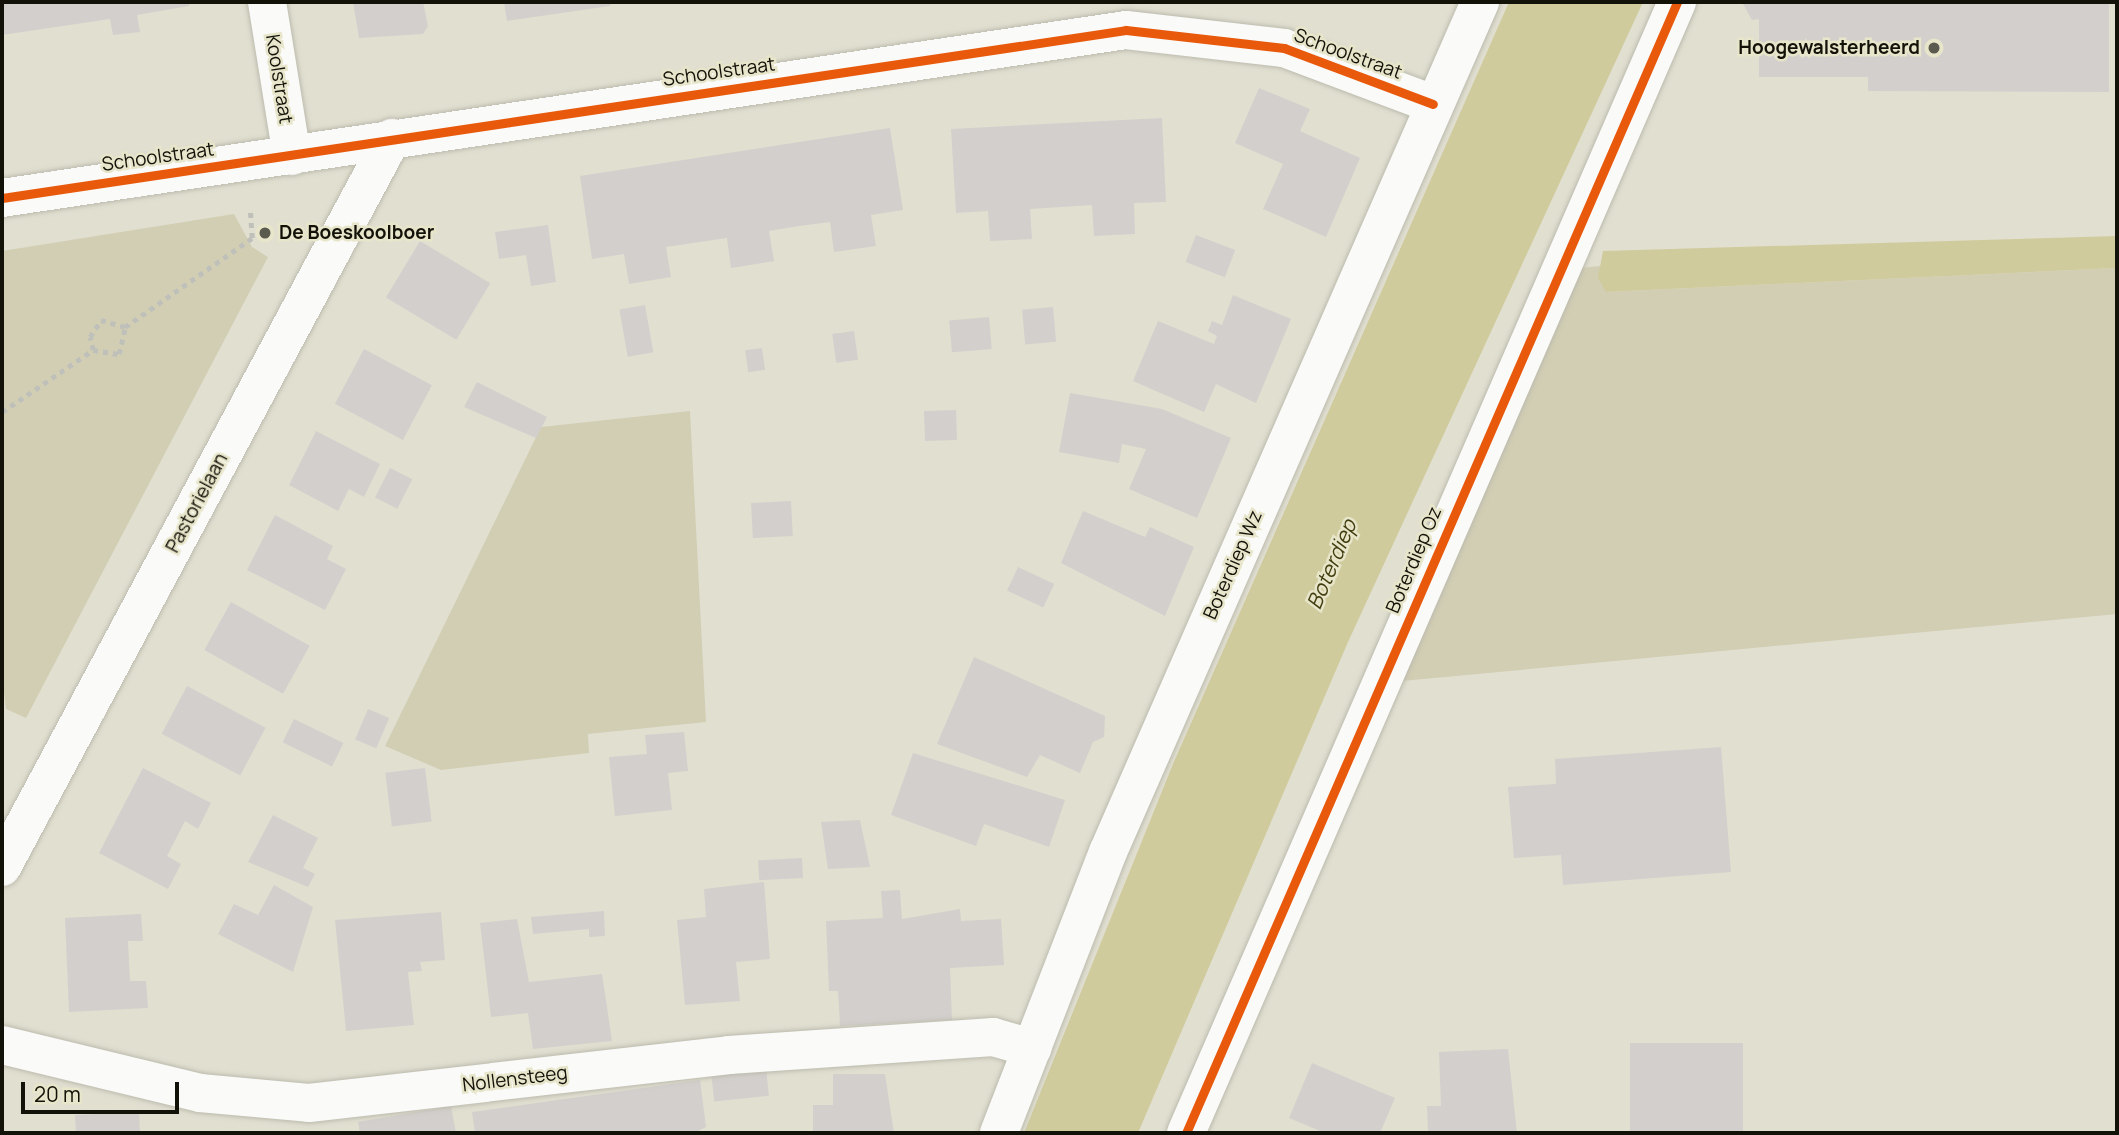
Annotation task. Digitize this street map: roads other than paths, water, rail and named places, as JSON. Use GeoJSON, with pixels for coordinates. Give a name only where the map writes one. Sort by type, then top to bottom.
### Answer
{"type":"FeatureCollection","features":[{"type":"Feature","properties":{"kind":"street","name":"Koolstraat"},"geometry":{"type":"LineString","coordinates":[[267,2],[292,156]]}},
{"type":"Feature","properties":{"kind":"street","name":"Boterdiep Wz"},"geometry":{"type":"LineString","coordinates":[[999,1133],[1108,852],[1433,104],[1480,2]]}},
{"type":"Feature","properties":{"kind":"street","name":"Boterdiep Oz"},"geometry":{"type":"LineString","coordinates":[[1186,1133],[1677,2]]}},
{"type":"Feature","properties":{"kind":"street","name":"Schoolstraat"},"geometry":{"type":"LineString","coordinates":[[2,198],[1126,30],[1284,48],[1433,104]]}},
{"type":"Feature","properties":{"kind":"street","name":"Pastorielaan"},"geometry":{"type":"LineString","coordinates":[[2,867],[392,138]]}},
{"type":"Feature","properties":{"kind":"street","name":"Nollensteeg"},"geometry":{"type":"LineString","coordinates":[[2,1045],[200,1093],[309,1103],[729,1055],[993,1037],[1032,1048]]}},
{"type":"Feature","properties":{"kind":"water","name":"Boterdiep"},"geometry":{"type":"Polygon","coordinates":[[[1509,2],[1643,2],[1348,642],[1138,1133],[1024,1133],[1173,764],[1509,2]]]}},
{"type":"Feature","properties":{"kind":"water"},"geometry":{"type":"Polygon","coordinates":[[[2117,236],[2117,268],[1606,292],[1598,278],[1603,251],[2117,236]]]}},
{"type":"Feature","properties":{"kind":"place","name":"Hoogewalsterheerd"},"geometry":{"type":"Point","coordinates":[1934,48]}},
{"type":"Feature","properties":{"kind":"place","name":"De Boeskoolboer"},"geometry":{"type":"Point","coordinates":[265,233]}}]}
